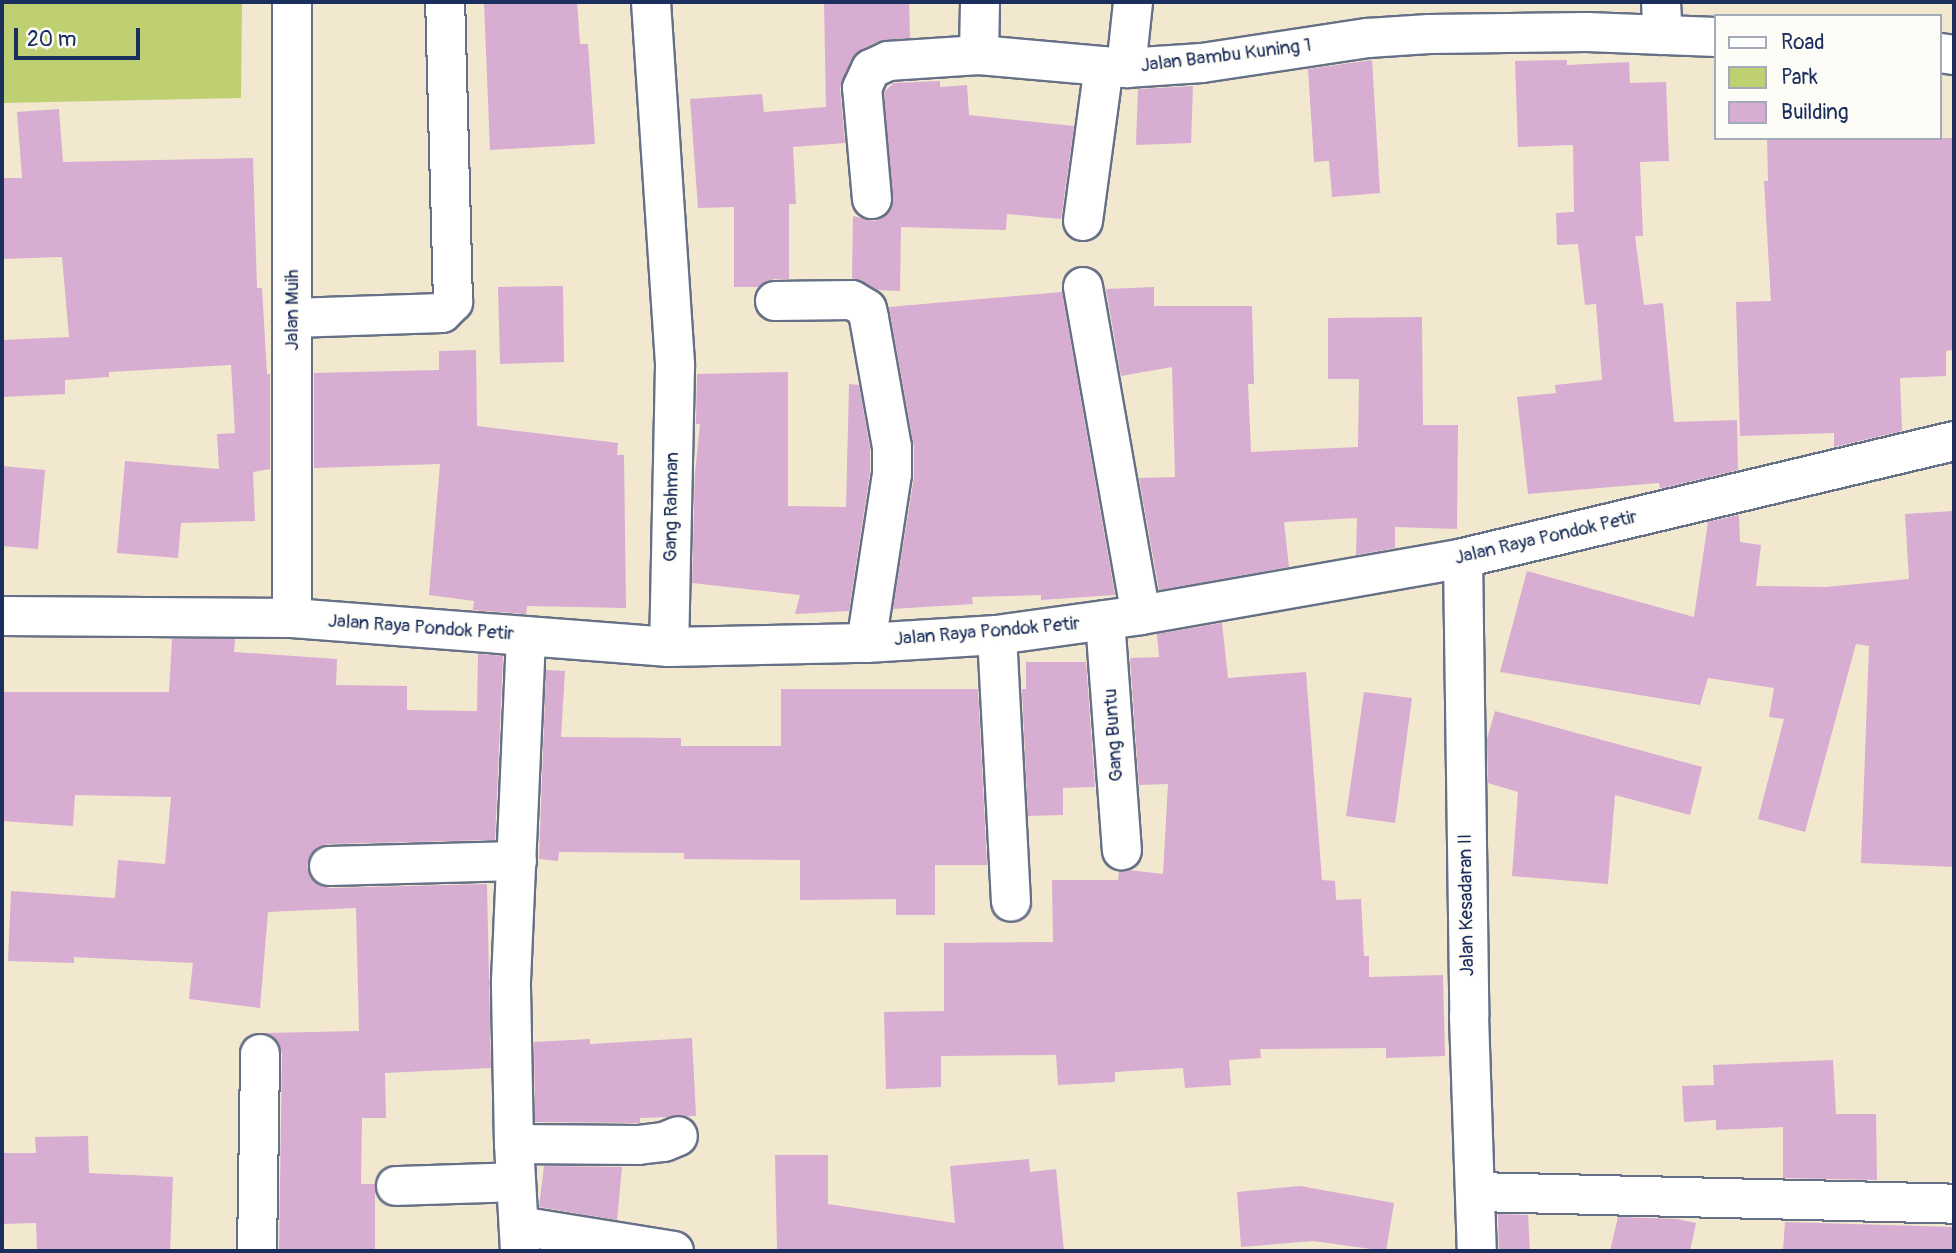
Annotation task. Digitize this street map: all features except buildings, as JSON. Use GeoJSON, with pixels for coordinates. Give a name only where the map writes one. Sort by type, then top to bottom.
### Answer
{"type":"FeatureCollection","features":[{"type":"Feature","properties":{"kind":"street","name":"Jalan Muih"},"geometry":{"type":"LineString","coordinates":[[292,2],[292,618]]}},
{"type":"Feature","properties":{"kind":"street"},"geometry":{"type":"LineString","coordinates":[[293,318],[442,313],[453,302],[445,2]]}},
{"type":"Feature","properties":{"kind":"street","name":"Gang Rahman"},"geometry":{"type":"LineString","coordinates":[[651,2],[676,366],[669,647]]}},
{"type":"Feature","properties":{"kind":"street"},"geometry":{"type":"LineString","coordinates":[[979,55],[981,2]]}},
{"type":"Feature","properties":{"kind":"street"},"geometry":{"type":"LineString","coordinates":[[1083,221],[1115,67],[1133,2]]}},
{"type":"Feature","properties":{"kind":"street","name":"Jalan Bambu Kuning 1"},"geometry":{"type":"LineString","coordinates":[[872,199],[862,88],[871,69],[888,61],[979,55],[1115,67],[1202,63],[1497,18],[1587,32],[1662,18],[1714,36]]}},
{"type":"Feature","properties":{"kind":"street","name":"Gang Buntu"},"geometry":{"type":"LineString","coordinates":[[1083,287],[1123,618],[1122,850]]}},
{"type":"Feature","properties":{"kind":"street"},"geometry":{"type":"LineString","coordinates":[[775,301],[852,300],[867,309],[870,318],[892,447],[892,474],[866,643]]}},
{"type":"Feature","properties":{"kind":"street","name":"Jalan Raya Pondok Petir"},"geometry":{"type":"LineString","coordinates":[[2,616],[292,618],[669,647],[866,643],[997,635],[1123,618],[1463,558],[1954,440]]}},
{"type":"Feature","properties":{"kind":"street","name":"Jalan Kesadaran II"},"geometry":{"type":"LineString","coordinates":[[1463,558],[1469,1016],[1477,1251]]}},
{"type":"Feature","properties":{"kind":"street"},"geometry":{"type":"LineString","coordinates":[[997,635],[1012,902]]}},
{"type":"Feature","properties":{"kind":"street"},"geometry":{"type":"LineString","coordinates":[[526,636],[511,981],[519,1238],[674,1251]]}},
{"type":"Feature","properties":{"kind":"street"},"geometry":{"type":"LineString","coordinates":[[329,866],[517,861]]}},
{"type":"Feature","properties":{"kind":"street"},"geometry":{"type":"LineString","coordinates":[[257,1251],[260,1054]]}},
{"type":"Feature","properties":{"kind":"street"},"geometry":{"type":"LineString","coordinates":[[514,1144],[638,1145],[664,1142],[678,1136]]}},
{"type":"Feature","properties":{"kind":"street"},"geometry":{"type":"LineString","coordinates":[[396,1186],[516,1182]]}},
{"type":"Feature","properties":{"kind":"street"},"geometry":{"type":"LineString","coordinates":[[1476,1192],[1954,1204]]}},
{"type":"Feature","properties":{"kind":"green space"},"geometry":{"type":"Polygon","coordinates":[[[2,2],[242,2],[241,98],[2,103],[2,2]]]}}]}
